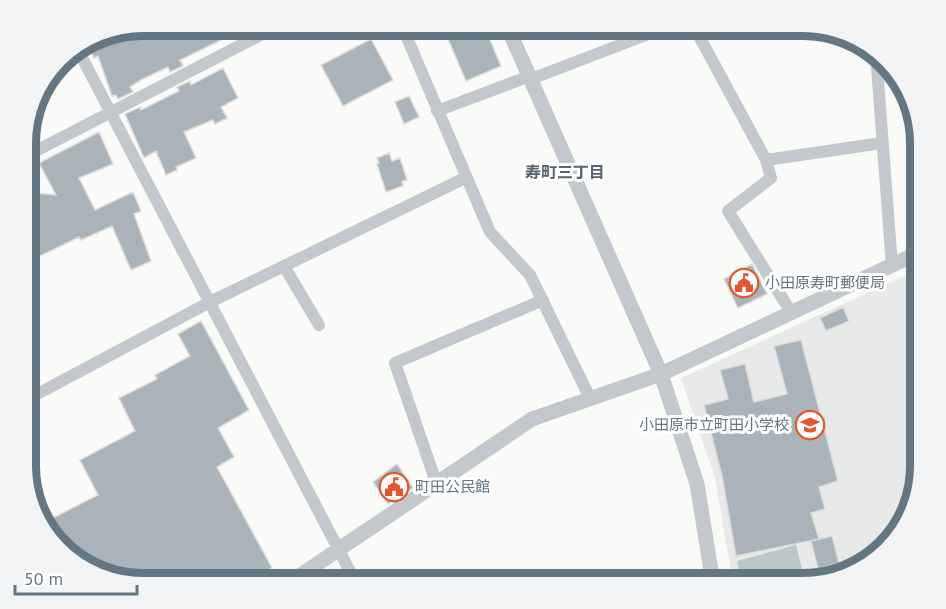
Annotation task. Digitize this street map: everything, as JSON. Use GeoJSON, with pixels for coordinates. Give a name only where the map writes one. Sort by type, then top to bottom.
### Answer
{"type":"FeatureCollection","features":[{"type":"Feature","properties":{"kind":"street"},"geometry":{"type":"LineString","coordinates":[[36,151],[258,36]]}},
{"type":"Feature","properties":{"kind":"street"},"geometry":{"type":"LineString","coordinates":[[406,36],[490,232],[530,275],[590,398]]}},
{"type":"Feature","properties":{"kind":"street"},"geometry":{"type":"LineString","coordinates":[[512,36],[661,375],[697,484],[711,573]]}},
{"type":"Feature","properties":{"kind":"street"},"geometry":{"type":"LineString","coordinates":[[438,111],[638,36]]}},
{"type":"Feature","properties":{"kind":"street"},"geometry":{"type":"LineString","coordinates":[[699,36],[766,160],[771,178],[729,211],[791,312]]}},
{"type":"Feature","properties":{"kind":"street"},"geometry":{"type":"LineString","coordinates":[[80,56],[352,573]]}},
{"type":"Feature","properties":{"kind":"street"},"geometry":{"type":"LineString","coordinates":[[877,65],[891,266]]}},
{"type":"Feature","properties":{"kind":"street"},"geometry":{"type":"LineString","coordinates":[[766,160],[882,143]]}},
{"type":"Feature","properties":{"kind":"street"},"geometry":{"type":"LineString","coordinates":[[36,395],[210,302],[465,178]]}},
{"type":"Feature","properties":{"kind":"street"},"geometry":{"type":"LineString","coordinates":[[306,573],[532,419],[661,375],[910,257]]}},
{"type":"Feature","properties":{"kind":"street"},"geometry":{"type":"LineString","coordinates":[[284,266],[319,325]]}},
{"type":"Feature","properties":{"kind":"street"},"geometry":{"type":"LineString","coordinates":[[437,485],[394,363],[543,300]]}},
{"type":"Feature","properties":{"kind":"shaded area","name":"小田原市立町田小学校"},"geometry":{"type":"Polygon","coordinates":[[[910,274],[910,473],[904,500],[888,531],[879,542],[856,559],[828,570],[810,573],[731,573],[715,478],[681,378],[910,274]]]}},
{"type":"Feature","properties":{"kind":"shaded area"},"geometry":{"type":"Polygon","coordinates":[[[796,545],[802,569],[785,573],[740,573],[737,561],[796,545]]]}},
{"type":"Feature","properties":{"kind":"building"},"geometry":{"type":"Polygon","coordinates":[[[229,36],[180,60],[183,66],[170,72],[168,67],[141,80],[130,87],[133,92],[118,99],[116,95],[112,96],[98,56],[94,58],[90,50],[122,38],[229,36]]]}},
{"type":"Feature","properties":{"kind":"building"},"geometry":{"type":"Polygon","coordinates":[[[447,36],[488,36],[501,66],[466,81],[447,36]]]}},
{"type":"Feature","properties":{"kind":"building"},"geometry":{"type":"Polygon","coordinates":[[[371,39],[393,80],[343,106],[321,65],[371,39]]]}},
{"type":"Feature","properties":{"kind":"building"},"geometry":{"type":"Polygon","coordinates":[[[223,68],[238,98],[221,107],[227,118],[215,124],[213,120],[184,132],[196,158],[176,167],[177,170],[166,175],[156,151],[144,158],[125,114],[140,107],[141,110],[179,91],[177,87],[190,81],[191,85],[223,68]]]}},
{"type":"Feature","properties":{"kind":"building"},"geometry":{"type":"Polygon","coordinates":[[[409,96],[419,117],[404,124],[395,102],[409,96]]]}},
{"type":"Feature","properties":{"kind":"building"},"geometry":{"type":"Polygon","coordinates":[[[99,132],[113,164],[79,178],[95,210],[133,192],[141,211],[134,214],[151,261],[131,270],[112,226],[81,240],[79,237],[36,258],[36,193],[56,195],[39,163],[99,132]]]}},
{"type":"Feature","properties":{"kind":"building"},"geometry":{"type":"Polygon","coordinates":[[[389,153],[392,161],[400,158],[407,180],[402,181],[403,186],[386,192],[377,158],[389,153]]]}},
{"type":"Feature","properties":{"kind":"building","name":"小田原寿町郵便局"},"geometry":{"type":"Polygon","coordinates":[[[752,264],[767,294],[738,308],[724,279],[752,264]]]}},
{"type":"Feature","properties":{"kind":"building"},"geometry":{"type":"Polygon","coordinates":[[[843,307],[849,321],[826,331],[820,318],[843,307]]]}},
{"type":"Feature","properties":{"kind":"building"},"geometry":{"type":"Polygon","coordinates":[[[201,321],[249,410],[218,428],[234,457],[217,467],[272,568],[263,573],[143,573],[116,569],[84,555],[58,531],[50,519],[98,495],[80,460],[135,431],[119,398],[157,379],[155,375],[190,356],[178,334],[201,321]]]}},
{"type":"Feature","properties":{"kind":"building"},"geometry":{"type":"Polygon","coordinates":[[[801,340],[838,481],[819,487],[825,509],[811,513],[819,539],[736,556],[722,476],[704,405],[728,399],[720,370],[745,364],[754,402],[787,394],[774,346],[801,340]]]}},
{"type":"Feature","properties":{"kind":"building","name":"町田公民館"},"geometry":{"type":"Polygon","coordinates":[[[397,464],[413,488],[388,504],[373,482],[397,464]]]}},
{"type":"Feature","properties":{"kind":"building"},"geometry":{"type":"Polygon","coordinates":[[[832,536],[839,563],[818,569],[811,541],[832,536]]]}},
{"type":"Feature","properties":{"kind":"place","name":"小田原寿町郵便局"},"geometry":{"type":"Point","coordinates":[744,283]}},
{"type":"Feature","properties":{"kind":"place","name":"小田原市立町田小学校"},"geometry":{"type":"Point","coordinates":[810,425]}},
{"type":"Feature","properties":{"kind":"place","name":"町田公民館"},"geometry":{"type":"Point","coordinates":[394,487]}},
{"type":"Feature","properties":{"kind":"district","name":"寿町三丁目"},"geometry":{"type":"Point","coordinates":[565,172]}}]}
